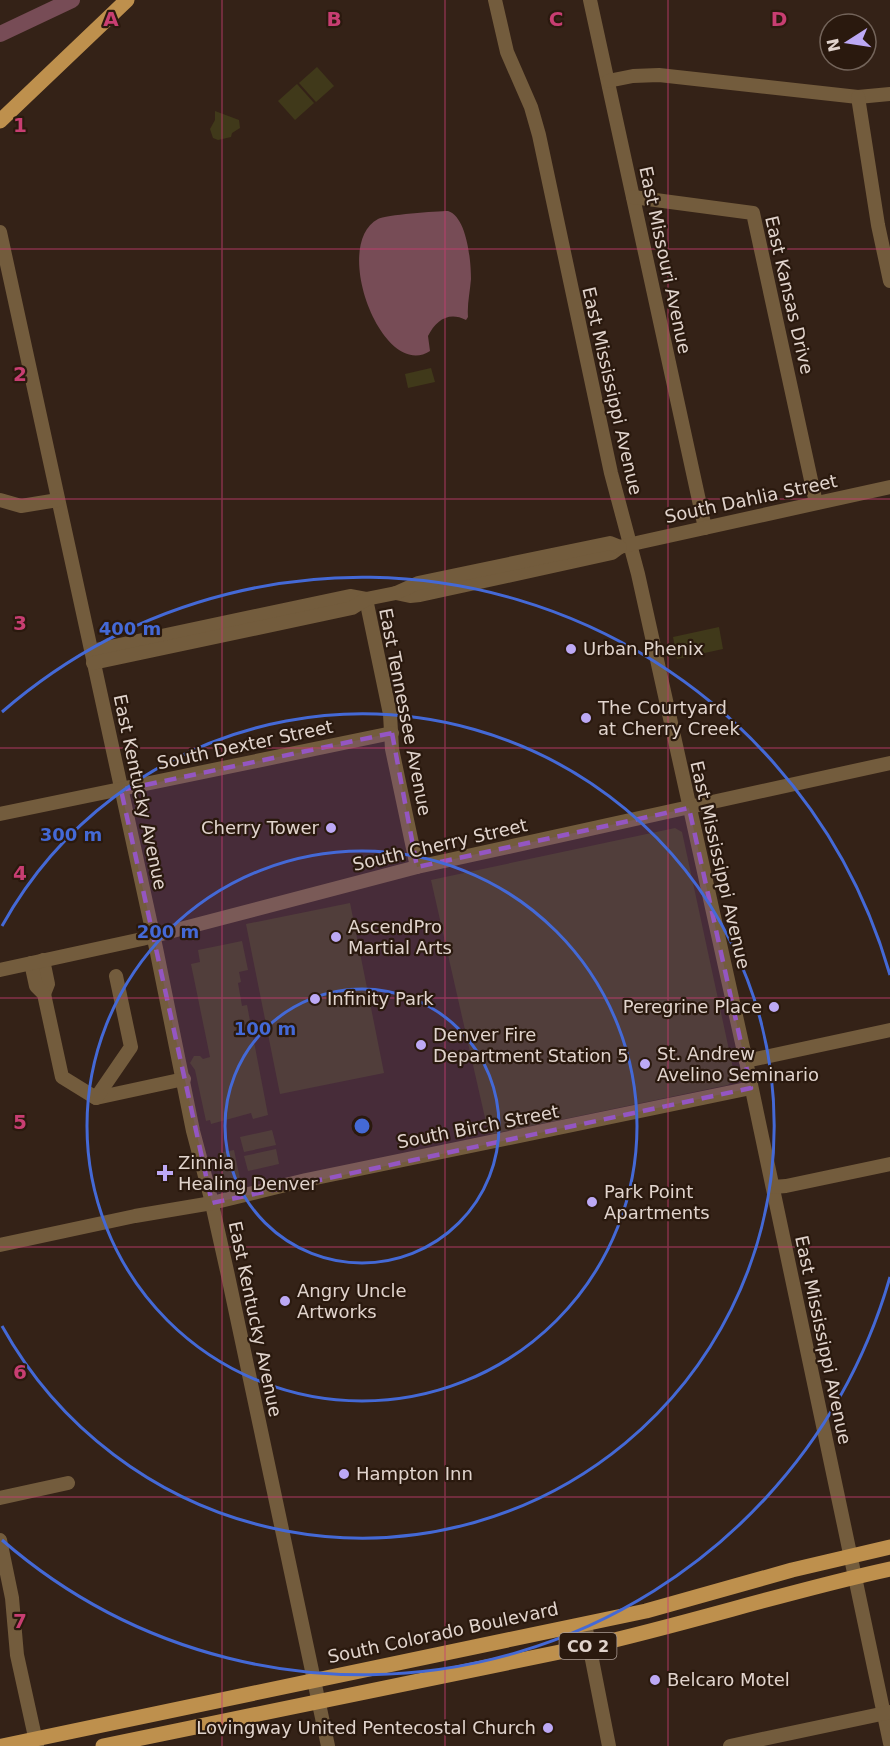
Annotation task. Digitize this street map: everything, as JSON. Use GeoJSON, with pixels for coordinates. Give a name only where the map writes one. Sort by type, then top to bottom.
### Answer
{"type":"FeatureCollection","features":[{"type":"Feature","properties":{"kind":"main road"},"geometry":{"type":"LineString","coordinates":[[0,121],[127,0]]}},
{"type":"Feature","properties":{"kind":"main road","name":"South Colorado Boulevard"},"geometry":{"type":"LineString","coordinates":[[2,1746],[36,1742],[314,1680],[646,1611],[890,1547]]}},
{"type":"Feature","properties":{"kind":"main road","name":"CO 2"},"geometry":{"type":"LineString","coordinates":[[103,1746],[589,1646],[655,1631],[890,1569]]}},
{"type":"Feature","properties":{"kind":"street","name":"East Mississippi Avenue"},"geometry":{"type":"LineString","coordinates":[[495,0],[507,52],[531,106],[538,129],[625,546],[689,808],[746,1061],[850,1556],[887,1712],[890,1743]]}},
{"type":"Feature","properties":{"kind":"street","name":"East Missouri Avenue"},"geometry":{"type":"LineString","coordinates":[[590,0],[705,528]]}},
{"type":"Feature","properties":{"kind":"street"},"geometry":{"type":"LineString","coordinates":[[608,81],[633,76],[659,75],[858,97],[890,94]]}},
{"type":"Feature","properties":{"kind":"street"},"geometry":{"type":"LineString","coordinates":[[858,97],[884,224],[890,281]]}},
{"type":"Feature","properties":{"kind":"street","name":"East Kansas Drive"},"geometry":{"type":"LineString","coordinates":[[633,197],[753,213],[816,503]]}},
{"type":"Feature","properties":{"kind":"street","name":"East Kentucky Avenue"},"geometry":{"type":"LineString","coordinates":[[0,232],[328,1746]]}},
{"type":"Feature","properties":{"kind":"street","name":"South Dahlia Street"},"geometry":{"type":"LineString","coordinates":[[92,657],[350,596],[366,599],[396,593],[418,583],[529,559],[610,543],[625,546],[890,487]]}},
{"type":"Feature","properties":{"kind":"street"},"geometry":{"type":"LineString","coordinates":[[0,500],[21,506],[57,500]]}},
{"type":"Feature","properties":{"kind":"street","name":"East Tennessee Avenue"},"geometry":{"type":"LineString","coordinates":[[366,599],[390,714],[392,749],[417,867]]}},
{"type":"Feature","properties":{"kind":"street","name":"South Dexter Street"},"geometry":{"type":"LineString","coordinates":[[0,814],[392,733]]}},
{"type":"Feature","properties":{"kind":"street","name":"South Cherry Street"},"geometry":{"type":"LineString","coordinates":[[0,970],[153,936],[417,867],[890,763]]}},
{"type":"Feature","properties":{"kind":"street"},"geometry":{"type":"LineString","coordinates":[[37,961],[36,986],[44,994],[62,1077],[96,1098],[184,1079]]}},
{"type":"Feature","properties":{"kind":"street"},"geometry":{"type":"LineString","coordinates":[[96,1098],[131,1047],[116,976]]}},
{"type":"Feature","properties":{"kind":"street"},"geometry":{"type":"LineString","coordinates":[[746,1061],[890,1030]]}},
{"type":"Feature","properties":{"kind":"street","name":"South Birch Street"},"geometry":{"type":"LineString","coordinates":[[0,1245],[135,1216],[212,1203],[315,1179],[751,1088]]}},
{"type":"Feature","properties":{"kind":"street"},"geometry":{"type":"LineString","coordinates":[[772,1187],[890,1164]]}},
{"type":"Feature","properties":{"kind":"street"},"geometry":{"type":"LineString","coordinates":[[0,1498],[68,1483]]}},
{"type":"Feature","properties":{"kind":"street"},"geometry":{"type":"LineString","coordinates":[[0,1540],[12,1598],[17,1655],[36,1742]]}},
{"type":"Feature","properties":{"kind":"street"},"geometry":{"type":"LineString","coordinates":[[585,1624],[609,1746]]}},
{"type":"Feature","properties":{"kind":"street"},"geometry":{"type":"LineString","coordinates":[[730,1746],[887,1712]]}},
{"type":"Feature","properties":{"kind":"highlighted area"},"geometry":{"type":"Polygon","coordinates":[[[392,733],[417,867],[689,808],[751,1088],[212,1203],[121,790],[392,733]]]}},
{"type":"Feature","properties":{"kind":"shaded area"},"geometry":{"type":"Polygon","coordinates":[[[317,67],[334,86],[316,102],[299,83],[317,67]]]}},
{"type":"Feature","properties":{"kind":"shaded area"},"geometry":{"type":"Polygon","coordinates":[[[297,84],[314,103],[295,120],[278,101],[297,84]]]}},
{"type":"Feature","properties":{"kind":"shaded area"},"geometry":{"type":"Polygon","coordinates":[[[215,111],[239,120],[240,128],[232,133],[231,137],[218,140],[213,138],[210,129],[215,120],[215,111]]]}},
{"type":"Feature","properties":{"kind":"shaded area"},"geometry":{"type":"Polygon","coordinates":[[[448,211],[460,222],[467,240],[471,279],[468,317],[466,320],[454,316],[439,322],[428,336],[430,351],[412,355],[395,347],[380,330],[368,306],[361,280],[359,255],[365,233],[378,219],[448,211]]]}},
{"type":"Feature","properties":{"kind":"shaded area"},"geometry":{"type":"Polygon","coordinates":[[[431,368],[435,382],[408,388],[405,374],[431,368]]]}},
{"type":"Feature","properties":{"kind":"shaded area"},"geometry":{"type":"Polygon","coordinates":[[[719,627],[723,649],[677,659],[673,637],[719,627]]]}},
{"type":"Feature","properties":{"kind":"shaded area","name":"Infinity Park"},"geometry":{"type":"Polygon","coordinates":[[[675,828],[682,832],[734,1073],[733,1080],[728,1085],[492,1134],[488,1131],[431,880],[675,828]]]}},
{"type":"Feature","properties":{"kind":"shaded area","name":"Infinity Park"},"geometry":{"type":"Polygon","coordinates":[[[350,903],[384,1073],[280,1094],[246,924],[350,903]]]}},
{"type":"Feature","properties":{"kind":"shaded area"},"geometry":{"type":"Polygon","coordinates":[[[242,941],[248,970],[239,972],[241,982],[238,983],[242,1006],[247,1005],[268,1115],[253,1119],[251,1113],[211,1124],[210,1120],[206,1121],[195,1070],[190,1063],[194,1056],[200,1056],[203,1059],[210,1057],[191,964],[200,962],[198,950],[242,941]]]}},
{"type":"Feature","properties":{"kind":"shaded area"},"geometry":{"type":"Polygon","coordinates":[[[272,1130],[276,1145],[244,1152],[240,1137],[272,1130]]]}},
{"type":"Feature","properties":{"kind":"shaded area"},"geometry":{"type":"Polygon","coordinates":[[[276,1149],[279,1164],[248,1171],[244,1156],[276,1149]]]}},
{"type":"Feature","properties":{"kind":"shaded area"},"geometry":{"type":"Polygon","coordinates":[[[234,1150],[240,1179],[224,1182],[218,1153],[234,1150]]]}},
{"type":"Feature","properties":{"kind":"waterway"},"geometry":{"type":"LineString","coordinates":[[0,34],[72,0]]}},
{"type":"Feature","properties":{"kind":"place","name":"Urban Phenix"},"geometry":{"type":"Point","coordinates":[571,649]}},
{"type":"Feature","properties":{"kind":"place","name":"The Courtyard at Cherry Creek"},"geometry":{"type":"Point","coordinates":[586,718]}},
{"type":"Feature","properties":{"kind":"place","name":"Cherry Tower"},"geometry":{"type":"Point","coordinates":[331,828]}},
{"type":"Feature","properties":{"kind":"place","name":"AscendPro Martial Arts"},"geometry":{"type":"Point","coordinates":[336,937]}},
{"type":"Feature","properties":{"kind":"place","name":"Infinity Park"},"geometry":{"type":"Point","coordinates":[315,999]}},
{"type":"Feature","properties":{"kind":"place","name":"Peregrine Place"},"geometry":{"type":"Point","coordinates":[774,1007]}},
{"type":"Feature","properties":{"kind":"place","name":"Denver Fire Department Station 5"},"geometry":{"type":"Point","coordinates":[421,1045]}},
{"type":"Feature","properties":{"kind":"place","name":"St. Andrew Avelino Seminario"},"geometry":{"type":"Point","coordinates":[645,1064]}},
{"type":"Feature","properties":{"kind":"place","name":"Zinnia Healing Denver"},"geometry":{"type":"Point","coordinates":[165,1173]}},
{"type":"Feature","properties":{"kind":"place","name":"Park Point Apartments"},"geometry":{"type":"Point","coordinates":[592,1202]}},
{"type":"Feature","properties":{"kind":"place","name":"Angry Uncle Artworks"},"geometry":{"type":"Point","coordinates":[285,1301]}},
{"type":"Feature","properties":{"kind":"place","name":"Hampton Inn"},"geometry":{"type":"Point","coordinates":[344,1474]}},
{"type":"Feature","properties":{"kind":"place","name":"Belcaro Motel"},"geometry":{"type":"Point","coordinates":[655,1680]}},
{"type":"Feature","properties":{"kind":"place","name":"Lovingway United Pentecostal Church"},"geometry":{"type":"Point","coordinates":[548,1728]}}]}
